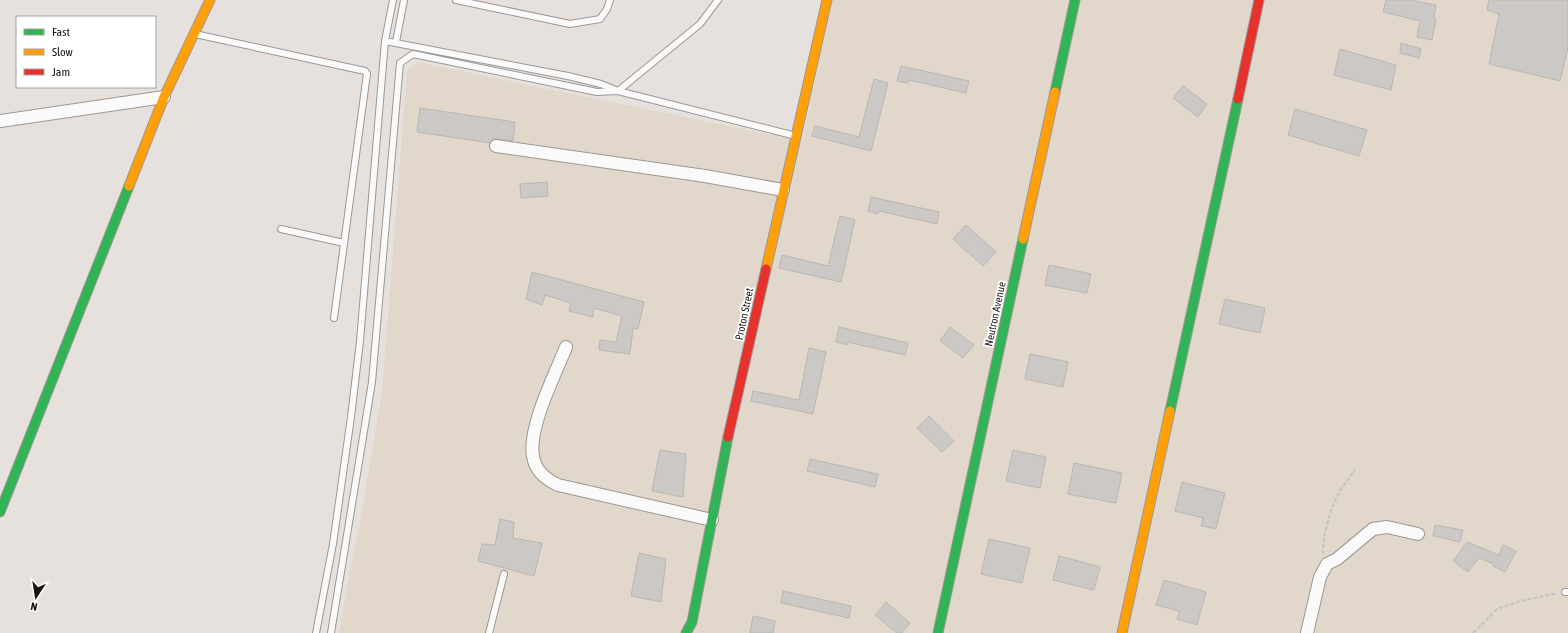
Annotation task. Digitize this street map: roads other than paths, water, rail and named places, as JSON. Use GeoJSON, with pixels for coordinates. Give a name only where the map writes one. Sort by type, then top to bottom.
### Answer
{"type":"FeatureCollection","features":[{"type":"Feature","properties":{"kind":"street"},"geometry":{"type":"LineString","coordinates":[[0,512],[164,97],[210,0]]}},
{"type":"Feature","properties":{"kind":"street","name":"Proton Street"},"geometry":{"type":"LineString","coordinates":[[686,633],[692,622],[726,448],[826,0]]}},
{"type":"Feature","properties":{"kind":"street","name":"Neutron Avenue"},"geometry":{"type":"LineString","coordinates":[[938,633],[1076,0]]}},
{"type":"Feature","properties":{"kind":"street"},"geometry":{"type":"LineString","coordinates":[[1122,633],[1259,0]]}},
{"type":"Feature","properties":{"kind":"street"},"geometry":{"type":"LineString","coordinates":[[0,121],[164,97]]}},
{"type":"Feature","properties":{"kind":"street"},"geometry":{"type":"LineString","coordinates":[[496,146],[705,176],[783,190]]}},
{"type":"Feature","properties":{"kind":"street"},"geometry":{"type":"LineString","coordinates":[[566,347],[538,418],[533,440],[533,457],[541,474],[548,480],[558,485],[712,520]]}},
{"type":"Feature","properties":{"kind":"street"},"geometry":{"type":"LineString","coordinates":[[1307,633],[1320,577],[1327,564],[1337,559],[1373,529],[1387,527],[1418,534]]}},
{"type":"Feature","properties":{"kind":"lane"},"geometry":{"type":"LineString","coordinates":[[316,633],[333,544],[351,417],[360,341],[385,41],[393,0]]}},
{"type":"Feature","properties":{"kind":"lane"},"geometry":{"type":"LineString","coordinates":[[396,42],[404,0]]}},
{"type":"Feature","properties":{"kind":"lane"},"geometry":{"type":"LineString","coordinates":[[456,0],[570,24],[600,18],[607,9],[610,0]]}},
{"type":"Feature","properties":{"kind":"lane"},"geometry":{"type":"LineString","coordinates":[[331,633],[372,382],[400,63],[413,54],[596,92],[618,91],[700,24],[718,0]]}},
{"type":"Feature","properties":{"kind":"lane"},"geometry":{"type":"LineString","coordinates":[[194,34],[365,71],[367,74],[334,318]]}},
{"type":"Feature","properties":{"kind":"lane"},"geometry":{"type":"LineString","coordinates":[[385,41],[568,76],[602,84],[618,91],[796,136]]}},
{"type":"Feature","properties":{"kind":"lane"},"geometry":{"type":"LineString","coordinates":[[514,75],[515,66]]}},
{"type":"Feature","properties":{"kind":"lane"},"geometry":{"type":"LineString","coordinates":[[566,85],[568,76]]}},
{"type":"Feature","properties":{"kind":"lane"},"geometry":{"type":"LineString","coordinates":[[281,229],[344,243]]}},
{"type":"Feature","properties":{"kind":"lane"},"geometry":{"type":"LineString","coordinates":[[489,633],[504,574]]}}]}
